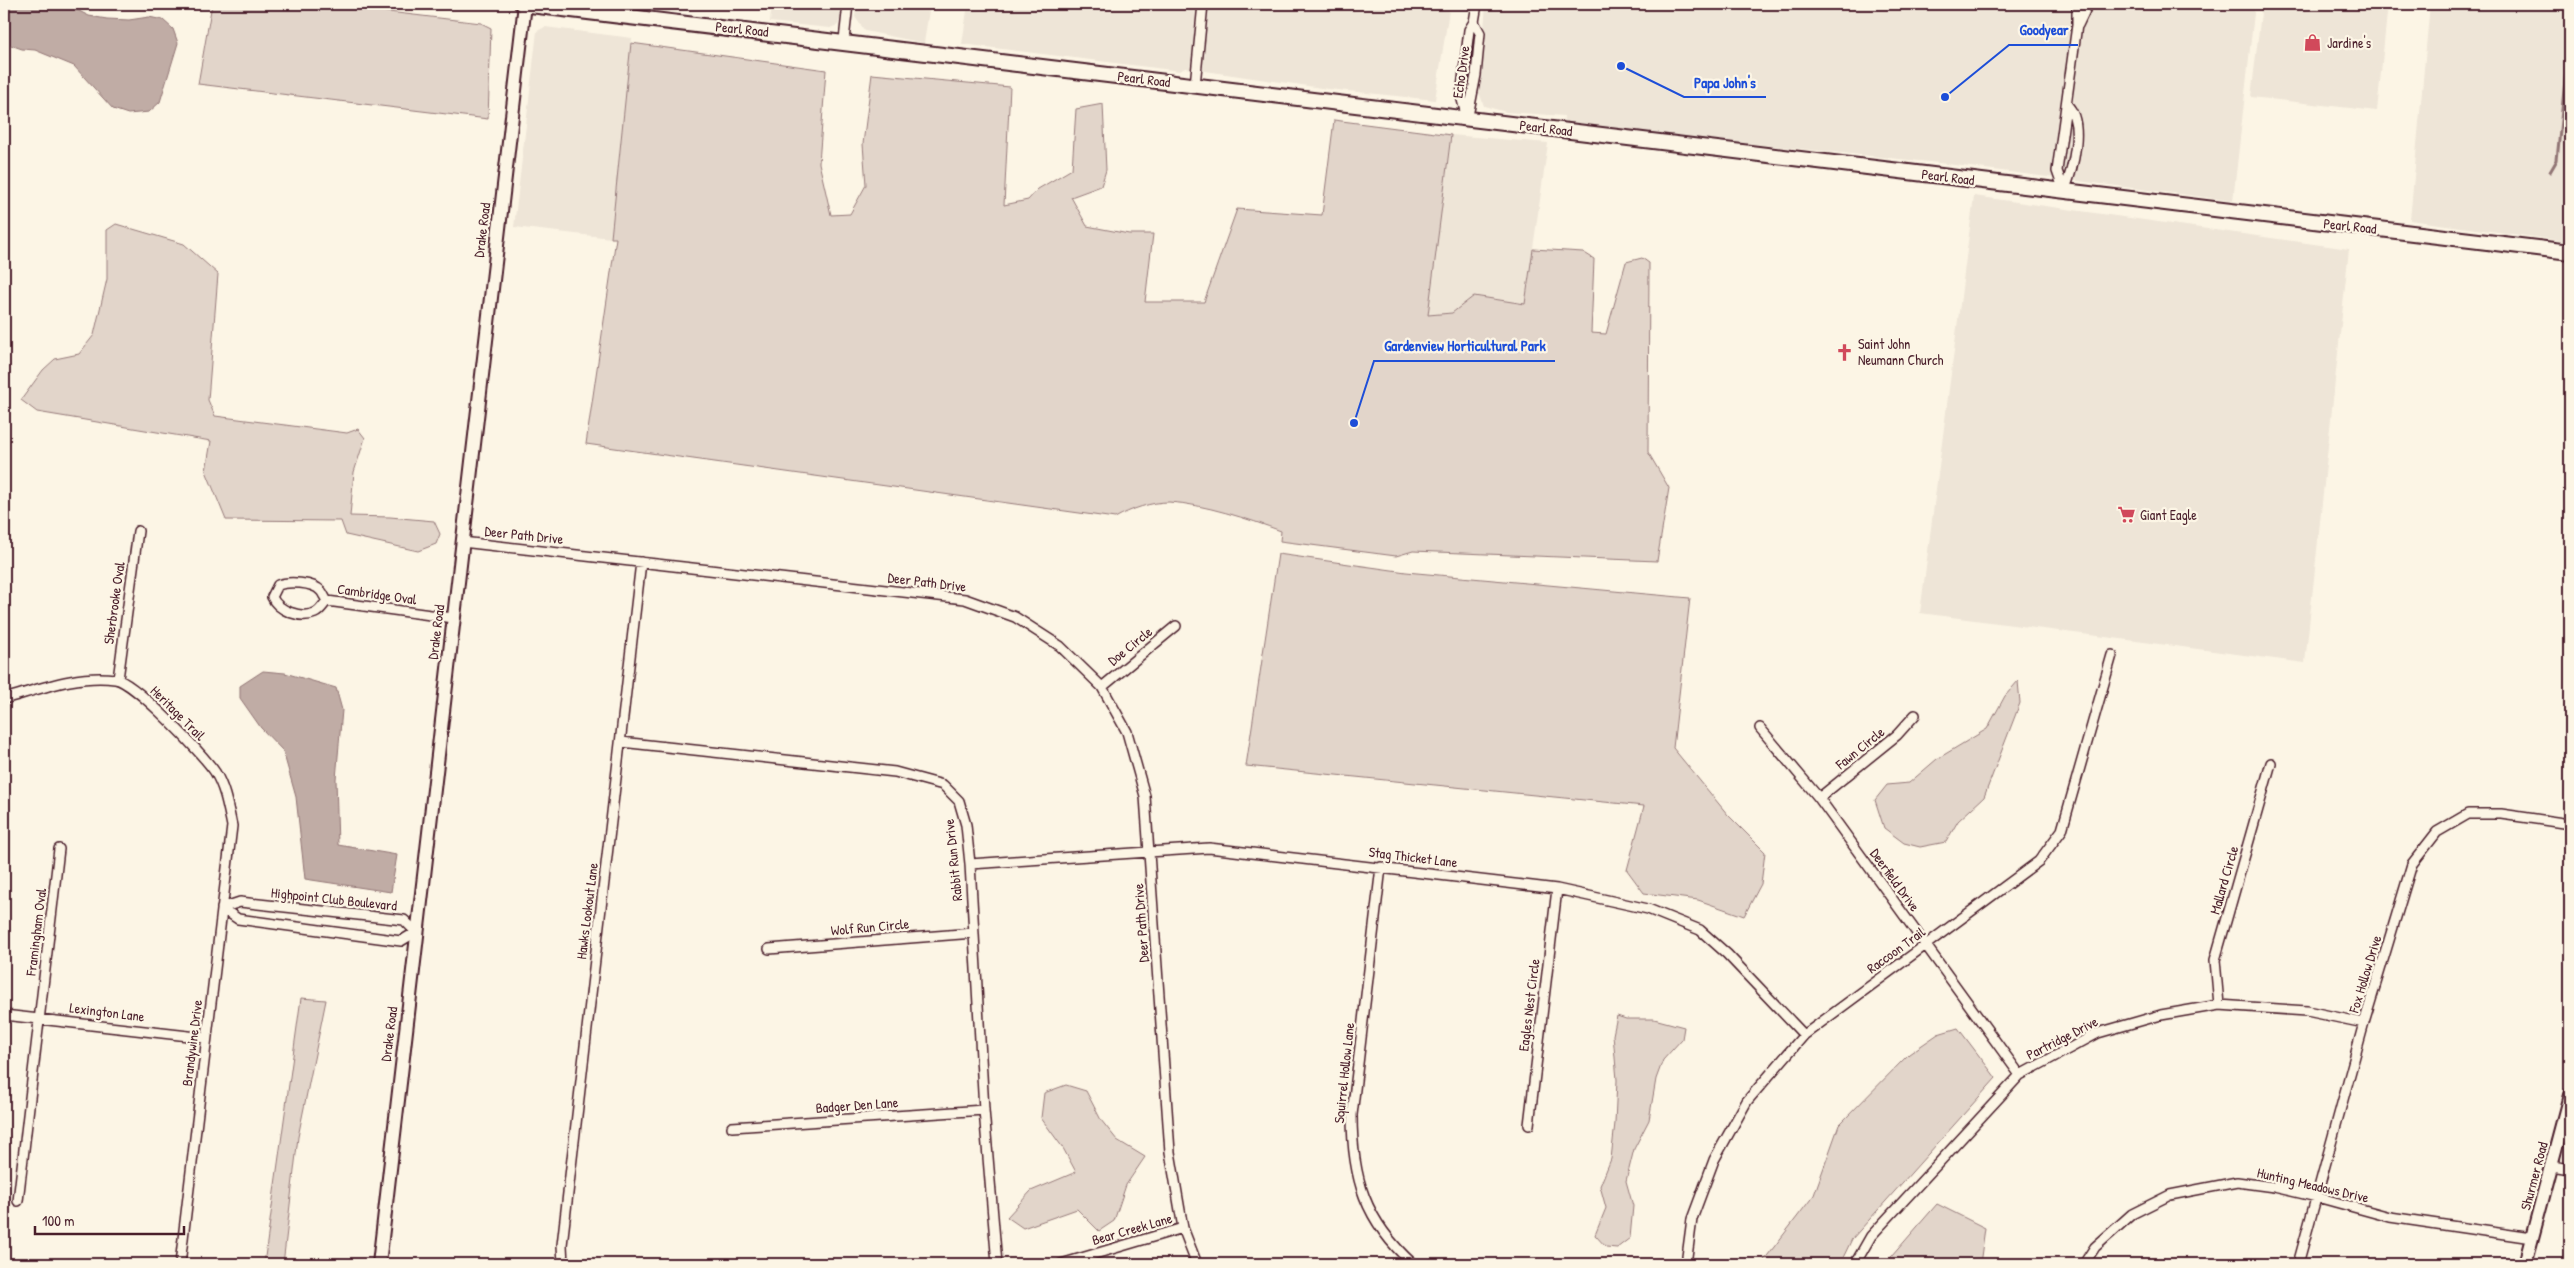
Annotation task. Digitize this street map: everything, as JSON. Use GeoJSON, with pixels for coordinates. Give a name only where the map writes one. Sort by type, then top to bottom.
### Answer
{"type":"FeatureCollection","features":[{"type":"Feature","properties":{"kind":"main road","name":"Pearl Road"},"geometry":{"type":"LineString","coordinates":[[524,4],[844,40],[1195,85],[2570,252]]}},
{"type":"Feature","properties":{"kind":"street","name":"Drake Road"},"geometry":{"type":"LineString","coordinates":[[379,1264],[524,4]]}},
{"type":"Feature","properties":{"kind":"street"},"geometry":{"type":"LineString","coordinates":[[844,40],[848,4]]}},
{"type":"Feature","properties":{"kind":"street"},"geometry":{"type":"LineString","coordinates":[[1195,85],[1203,4]]}},
{"type":"Feature","properties":{"kind":"street","name":"Echo Drive"},"geometry":{"type":"LineString","coordinates":[[1467,118],[1476,75],[1480,32],[1474,22],[1477,4]]}},
{"type":"Feature","properties":{"kind":"street"},"geometry":{"type":"LineString","coordinates":[[2064,191],[2057,171],[2077,25],[2077,4]]}},
{"type":"Feature","properties":{"kind":"street"},"geometry":{"type":"LineString","coordinates":[[2077,25],[2088,4]]}},
{"type":"Feature","properties":{"kind":"street"},"geometry":{"type":"LineString","coordinates":[[2064,191],[2072,173],[2076,130],[2073,110],[2067,104]]}},
{"type":"Feature","properties":{"kind":"street","name":"Sherbrooke Oval"},"geometry":{"type":"LineString","coordinates":[[118,679],[138,531]]}},
{"type":"Feature","properties":{"kind":"street","name":"Deer Path Drive"},"geometry":{"type":"LineString","coordinates":[[462,542],[965,599],[1015,617],[1060,646],[1102,687],[1128,732],[1145,796],[1170,1152],[1183,1228],[1197,1264]]}},
{"type":"Feature","properties":{"kind":"street","name":"Hawks Lookout Lane"},"geometry":{"type":"LineString","coordinates":[[563,1264],[562,1244],[641,562]]}},
{"type":"Feature","properties":{"kind":"street","name":"Cambridge Oval"},"geometry":{"type":"LineString","coordinates":[[285,582],[314,586],[321,591],[327,601],[320,610],[309,614],[283,611],[276,605],[272,597],[278,585],[285,582]]}},
{"type":"Feature","properties":{"kind":"street","name":"Cambridge Oval"},"geometry":{"type":"LineString","coordinates":[[327,601],[453,618]]}},
{"type":"Feature","properties":{"kind":"street","name":"Doe Circle"},"geometry":{"type":"LineString","coordinates":[[1102,687],[1176,626]]}},
{"type":"Feature","properties":{"kind":"street","name":"Raccoon Trail"},"geometry":{"type":"LineString","coordinates":[[1686,1264],[1692,1219],[1714,1160],[1747,1101],[1804,1035],[2039,861],[2062,830],[2112,655]]}},
{"type":"Feature","properties":{"kind":"street"},"geometry":{"type":"LineString","coordinates":[[4,699],[81,678],[118,679]]}},
{"type":"Feature","properties":{"kind":"street","name":"Heritage Trail"},"geometry":{"type":"LineString","coordinates":[[118,679],[149,700],[214,771],[227,798],[232,826]]}},
{"type":"Feature","properties":{"kind":"street","name":"Fawn Circle"},"geometry":{"type":"LineString","coordinates":[[1819,798],[1897,735],[1915,715]]}},
{"type":"Feature","properties":{"kind":"street","name":"Deerfield Drive"},"geometry":{"type":"LineString","coordinates":[[1760,728],[1819,798],[2020,1075]]}},
{"type":"Feature","properties":{"kind":"street","name":"Rabbit Run Drive"},"geometry":{"type":"LineString","coordinates":[[621,742],[895,772],[942,785],[959,801],[966,826],[970,864],[984,1110],[997,1264]]}},
{"type":"Feature","properties":{"kind":"street","name":"Mallard Circle"},"geometry":{"type":"LineString","coordinates":[[2219,1005],[2215,960],[2271,763]]}},
{"type":"Feature","properties":{"kind":"street","name":"Fox Hollow Drive"},"geometry":{"type":"LineString","coordinates":[[2298,1264],[2364,1023],[2412,864],[2437,832],[2468,814],[2501,814],[2570,824]]}},
{"type":"Feature","properties":{"kind":"street","name":"Brandywine Drive"},"geometry":{"type":"LineString","coordinates":[[180,1264],[232,826]]}},
{"type":"Feature","properties":{"kind":"street","name":"Stag Thicket Lane"},"geometry":{"type":"LineString","coordinates":[[970,864],[1150,850],[1209,848],[1557,889],[1648,909],[1700,930],[1727,954],[1804,1035]]}},
{"type":"Feature","properties":{"kind":"street","name":"Framingham Oval"},"geometry":{"type":"LineString","coordinates":[[18,1201],[59,849]]}},
{"type":"Feature","properties":{"kind":"street","name":"Squirrel Hollow Lane"},"geometry":{"type":"LineString","coordinates":[[1381,867],[1352,1115],[1352,1152],[1366,1203],[1398,1251],[1413,1264]]}},
{"type":"Feature","properties":{"kind":"street","name":"Eagles Nest Circle"},"geometry":{"type":"LineString","coordinates":[[1529,1125],[1557,889]]}},
{"type":"Feature","properties":{"kind":"street","name":"Highpoint Club Boulevard"},"geometry":{"type":"LineString","coordinates":[[222,908],[240,902],[404,920],[416,932]]}},
{"type":"Feature","properties":{"kind":"street"},"geometry":{"type":"LineString","coordinates":[[222,908],[238,920],[402,941],[416,932]]}},
{"type":"Feature","properties":{"kind":"street","name":"Wolf Run Circle"},"geometry":{"type":"LineString","coordinates":[[770,949],[974,933]]}},
{"type":"Feature","properties":{"kind":"street","name":"Partridge Drive"},"geometry":{"type":"LineString","coordinates":[[1855,1264],[1871,1236],[2020,1075],[2098,1033],[2161,1015],[2219,1005],[2307,1012],[2364,1023]]}},
{"type":"Feature","properties":{"kind":"street","name":"Lexington Lane"},"geometry":{"type":"LineString","coordinates":[[4,1015],[206,1038]]}},
{"type":"Feature","properties":{"kind":"street","name":"Shurmer Road"},"geometry":{"type":"LineString","coordinates":[[2525,1264],[2570,1095]]}},
{"type":"Feature","properties":{"kind":"street","name":"Badger Den Lane"},"geometry":{"type":"LineString","coordinates":[[732,1126],[984,1110]]}},
{"type":"Feature","properties":{"kind":"street"},"geometry":{"type":"LineString","coordinates":[[2552,1166],[2570,1169]]}},
{"type":"Feature","properties":{"kind":"street","name":"Hunting Meadows Drive"},"geometry":{"type":"LineString","coordinates":[[2084,1264],[2095,1247],[2132,1214],[2170,1195],[2237,1182],[2274,1187],[2390,1217],[2532,1238]]}},
{"type":"Feature","properties":{"kind":"street","name":"Bear Creek Lane"},"geometry":{"type":"LineString","coordinates":[[1061,1264],[1183,1228]]}},
{"type":"Feature","properties":{"kind":"shaded area"},"geometry":{"type":"Polygon","coordinates":[[[4,4],[65,4],[89,16],[107,19],[129,20],[149,17],[163,20],[173,29],[178,43],[160,102],[149,112],[128,114],[113,109],[74,66],[35,50],[22,49],[5,43],[4,4]]]}},
{"type":"Feature","properties":{"kind":"shaded area"},"geometry":{"type":"Polygon","coordinates":[[[212,4],[321,4],[481,23],[491,28],[488,119],[198,84],[212,4]]]}},
{"type":"Feature","properties":{"kind":"shaded area"},"geometry":{"type":"Polygon","coordinates":[[[772,4],[845,4],[838,25],[830,28],[770,22],[772,4]]]}},
{"type":"Feature","properties":{"kind":"shaded area"},"geometry":{"type":"Polygon","coordinates":[[[857,4],[930,4],[924,43],[865,31],[855,17],[857,4]]]}},
{"type":"Feature","properties":{"kind":"shaded area"},"geometry":{"type":"Polygon","coordinates":[[[968,4],[1450,4],[1435,100],[1328,89],[1185,68],[1180,71],[962,44],[968,4]]]}},
{"type":"Feature","properties":{"kind":"shaded area"},"geometry":{"type":"Polygon","coordinates":[[[1486,4],[2255,4],[2233,201],[1939,163],[1563,125],[1564,116],[1506,112],[1484,106],[1479,92],[1486,4]]]}},
{"type":"Feature","properties":{"kind":"shaded area"},"geometry":{"type":"Polygon","coordinates":[[[2262,4],[2388,4],[2377,111],[2251,97],[2262,4]]]}},
{"type":"Feature","properties":{"kind":"shaded area"},"geometry":{"type":"Polygon","coordinates":[[[2430,4],[2570,4],[2570,242],[2410,220],[2430,4]]]}},
{"type":"Feature","properties":{"kind":"shaded area"},"geometry":{"type":"Polygon","coordinates":[[[545,27],[632,38],[611,238],[514,227],[537,31],[545,27]]]}},
{"type":"Feature","properties":{"kind":"shaded area"},"geometry":{"type":"Polygon","coordinates":[[[631,43],[826,70],[819,163],[831,215],[850,214],[866,185],[863,144],[872,74],[1010,87],[1004,205],[1028,200],[1038,189],[1072,169],[1076,109],[1103,104],[1106,170],[1101,186],[1071,197],[1087,226],[1129,234],[1153,234],[1145,302],[1204,302],[1237,209],[1322,215],[1334,120],[1451,135],[1428,315],[1452,313],[1474,296],[1525,304],[1533,249],[1583,252],[1594,259],[1591,333],[1606,334],[1626,262],[1642,258],[1649,263],[1648,452],[1669,488],[1657,561],[1413,551],[1396,556],[1280,541],[1281,531],[1226,513],[1182,503],[1162,502],[1148,505],[1115,518],[586,444],[616,238],[611,238],[631,43]]]}},
{"type":"Feature","properties":{"kind":"shaded area"},"geometry":{"type":"Polygon","coordinates":[[[1451,135],[1548,143],[1525,304],[1474,296],[1452,313],[1427,315],[1451,135]]]}},
{"type":"Feature","properties":{"kind":"shaded area"},"geometry":{"type":"Polygon","coordinates":[[[1974,196],[2349,249],[2305,663],[1920,613],[1974,196]]]}},
{"type":"Feature","properties":{"kind":"shaded area"},"geometry":{"type":"Polygon","coordinates":[[[116,224],[184,244],[218,274],[208,400],[215,416],[347,433],[358,429],[365,438],[354,472],[350,516],[434,521],[440,534],[436,544],[418,551],[346,535],[341,521],[226,520],[206,471],[211,441],[37,412],[21,400],[43,370],[55,359],[79,354],[94,335],[107,279],[107,230],[116,224]]]}},
{"type":"Feature","properties":{"kind":"shaded area"},"geometry":{"type":"Polygon","coordinates":[[[1278,554],[1406,572],[1690,598],[1673,748],[1728,815],[1765,852],[1761,884],[1744,916],[1698,900],[1644,893],[1627,870],[1644,806],[1246,766],[1278,554]]]}},
{"type":"Feature","properties":{"kind":"shaded area"},"geometry":{"type":"Polygon","coordinates":[[[263,671],[285,673],[336,688],[342,710],[336,779],[338,845],[397,855],[391,892],[305,879],[296,797],[283,751],[261,728],[240,698],[240,686],[263,671]]]}},
{"type":"Feature","properties":{"kind":"shaded area"},"geometry":{"type":"Polygon","coordinates":[[[2018,681],[2020,703],[1984,797],[1958,821],[1946,842],[1920,847],[1904,843],[1884,828],[1875,800],[1887,785],[1909,783],[1937,759],[1987,729],[2005,696],[2018,681]]]}},
{"type":"Feature","properties":{"kind":"shaded area"},"geometry":{"type":"Polygon","coordinates":[[[301,998],[326,1000],[298,1137],[283,1264],[264,1264],[301,998]]]}},
{"type":"Feature","properties":{"kind":"shaded area"},"geometry":{"type":"Polygon","coordinates":[[[1617,1016],[1626,1019],[1654,1019],[1684,1027],[1682,1039],[1663,1060],[1656,1079],[1649,1120],[1634,1149],[1626,1181],[1633,1206],[1630,1238],[1617,1248],[1606,1247],[1595,1235],[1606,1208],[1600,1186],[1611,1159],[1615,1123],[1617,1080],[1613,1035],[1617,1016]]]}},
{"type":"Feature","properties":{"kind":"shaded area"},"geometry":{"type":"Polygon","coordinates":[[[1958,1028],[1996,1078],[1852,1239],[1840,1264],[1761,1264],[1814,1195],[1839,1125],[1909,1054],[1938,1034],[1958,1028]]]}},
{"type":"Feature","properties":{"kind":"shaded area"},"geometry":{"type":"Polygon","coordinates":[[[1066,1085],[1086,1091],[1101,1120],[1117,1140],[1145,1157],[1126,1185],[1114,1221],[1099,1231],[1077,1209],[1023,1228],[1007,1217],[1031,1191],[1076,1172],[1063,1148],[1041,1118],[1044,1093],[1066,1085]]]}},
{"type":"Feature","properties":{"kind":"shaded area"},"geometry":{"type":"Polygon","coordinates":[[[1937,1204],[1985,1228],[1980,1264],[1885,1264],[1937,1204]]]}},
{"type":"Feature","properties":{"kind":"waterway"},"geometry":{"type":"LineString","coordinates":[[2550,172],[2557,160],[2570,30]]}},
{"type":"Feature","properties":{"kind":"place","name":"Jardine's"},"geometry":{"type":"Point","coordinates":[2313,43]}},
{"type":"Feature","properties":{"kind":"place","name":"Papa John's"},"geometry":{"type":"Point","coordinates":[1621,66]}},
{"type":"Feature","properties":{"kind":"place","name":"Goodyear"},"geometry":{"type":"Point","coordinates":[1945,97]}},
{"type":"Feature","properties":{"kind":"place","name":"Saint John Neumann Church"},"geometry":{"type":"Point","coordinates":[1844,352]}},
{"type":"Feature","properties":{"kind":"place","name":"Gardenview Horticultural Park"},"geometry":{"type":"Point","coordinates":[1354,423]}},
{"type":"Feature","properties":{"kind":"place","name":"Giant Eagle"},"geometry":{"type":"Point","coordinates":[2126,515]}}]}
